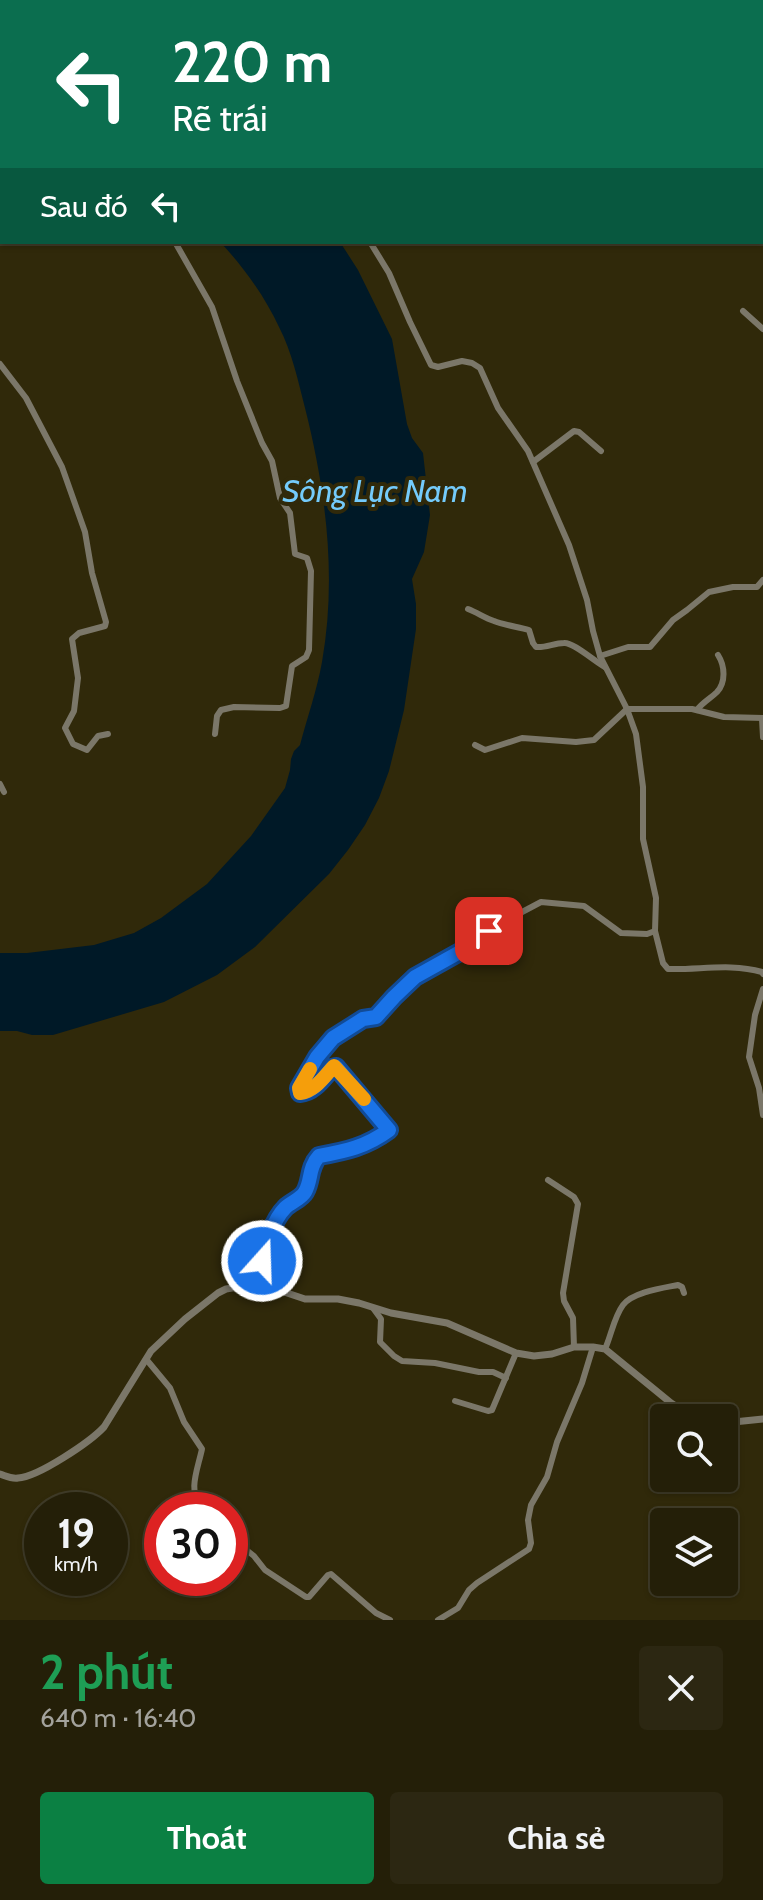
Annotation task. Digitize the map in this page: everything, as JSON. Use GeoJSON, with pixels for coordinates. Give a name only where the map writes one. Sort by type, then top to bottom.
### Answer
{"type":"FeatureCollection","features":[{"type":"Feature","properties":{"kind":"street"},"geometry":{"type":"LineString","coordinates":[[176,244],[212,307],[237,381],[272,461],[280,498],[290,513],[295,554],[307,558],[311,571],[309,650],[306,657],[292,666],[286,706],[221,710],[217,716],[215,734]]}},
{"type":"Feature","properties":{"kind":"street"},"geometry":{"type":"LineString","coordinates":[[371,244],[389,273],[428,361],[434,366],[462,361],[477,365],[496,404],[525,446],[569,545],[587,600],[600,656],[635,730],[643,787],[643,839],[656,898],[655,931],[663,963],[668,969],[727,966],[763,972]]}},
{"type":"Feature","properties":{"kind":"street"},"geometry":{"type":"LineString","coordinates":[[743,311],[763,329]]}},
{"type":"Feature","properties":{"kind":"street"},"geometry":{"type":"LineString","coordinates":[[0,364],[26,398],[62,467],[85,532],[92,573],[106,622],[105,626],[79,633],[72,639],[78,678],[74,711],[65,728],[74,745],[87,750],[98,736],[108,734]]}},
{"type":"Feature","properties":{"kind":"street"},"geometry":{"type":"LineString","coordinates":[[533,462],[574,431],[601,451]]}},
{"type":"Feature","properties":{"kind":"street"},"geometry":{"type":"LineString","coordinates":[[600,656],[628,647],[650,647],[673,620],[709,592],[733,587],[757,587],[763,580]]}},
{"type":"Feature","properties":{"kind":"street"},"geometry":{"type":"LineString","coordinates":[[468,609],[495,622],[528,629],[536,647],[573,644],[605,667]]}},
{"type":"Feature","properties":{"kind":"street"},"geometry":{"type":"LineString","coordinates":[[697,710],[719,689],[724,667],[718,655]]}},
{"type":"Feature","properties":{"kind":"street"},"geometry":{"type":"LineString","coordinates":[[475,745],[485,750],[522,738],[590,741],[599,737],[627,709],[697,710],[724,717],[763,718],[763,737]]}},
{"type":"Feature","properties":{"kind":"street"},"geometry":{"type":"LineString","coordinates":[[0,784],[4,792]]}},
{"type":"Feature","properties":{"kind":"street"},"geometry":{"type":"LineString","coordinates":[[260,1284],[263,1249],[283,1210],[305,1192],[315,1160],[319,1156],[356,1148],[389,1130],[336,1067],[312,1089],[304,1094],[299,1091],[317,1057],[337,1034],[363,1019],[376,1017],[415,977],[467,948],[492,928],[541,902],[584,906],[621,933],[647,934],[655,931]]}},
{"type":"Feature","properties":{"kind":"street"},"geometry":{"type":"LineString","coordinates":[[763,989],[749,1061],[759,1088],[763,1115]]}},
{"type":"Feature","properties":{"kind":"street"},"geometry":{"type":"LineString","coordinates":[[548,1180],[574,1197],[578,1204],[563,1293],[573,1318],[574,1347]]}},
{"type":"Feature","properties":{"kind":"street"},"geometry":{"type":"LineString","coordinates":[[0,1474],[11,1478],[29,1477],[95,1437],[151,1351],[185,1319],[226,1289],[260,1284],[305,1299],[338,1299],[447,1323],[516,1353],[534,1356],[574,1347],[605,1349],[673,1404]]}},
{"type":"Feature","properties":{"kind":"street"},"geometry":{"type":"LineString","coordinates":[[605,1349],[627,1301],[647,1292],[678,1285],[684,1293]]}},
{"type":"Feature","properties":{"kind":"street"},"geometry":{"type":"LineString","coordinates":[[373,1308],[381,1319],[380,1342],[399,1360],[493,1372],[506,1378]]}},
{"type":"Feature","properties":{"kind":"street"},"geometry":{"type":"LineString","coordinates":[[438,1620],[458,1608],[473,1586],[529,1549],[531,1505],[547,1477],[593,1347]]}},
{"type":"Feature","properties":{"kind":"street"},"geometry":{"type":"LineString","coordinates":[[455,1401],[492,1410],[516,1353]]}},
{"type":"Feature","properties":{"kind":"street"},"geometry":{"type":"LineString","coordinates":[[146,1359],[170,1388],[184,1422],[202,1449],[194,1492]]}},
{"type":"Feature","properties":{"kind":"street"},"geometry":{"type":"LineString","coordinates":[[738,1422],[763,1419]]}},
{"type":"Feature","properties":{"kind":"street"},"geometry":{"type":"LineString","coordinates":[[248,1551],[265,1570],[306,1597],[329,1574],[376,1613],[390,1620]]}},
{"type":"Feature","properties":{"kind":"street"},"geometry":{"type":"LineString","coordinates":[[369,1620],[376,1613]]}},
{"type":"Feature","properties":{"kind":"water","name":"Sông Lục Nam"},"geometry":{"type":"Polygon","coordinates":[[[222,244],[341,244],[358,270],[392,339],[407,424],[423,453],[430,515],[424,552],[412,579],[416,629],[404,710],[389,771],[365,825],[329,874],[255,947],[217,975],[164,1002],[53,1035],[0,1031],[0,953],[94,945],[134,933],[161,918],[207,884],[251,836],[285,788],[291,759],[300,745],[315,693],[326,630],[329,566],[324,502],[312,439],[284,337],[267,304],[222,244]]]}},
{"type":"Feature","properties":{"kind":"slow traffic"},"geometry":{"type":"LineString","coordinates":[[310,1069],[299,1088],[300,1093],[312,1089],[334,1066],[364,1099]]}},
{"type":"Feature","properties":{"kind":"route"},"geometry":{"type":"LineString","coordinates":[[262,1261],[263,1249],[283,1210],[305,1192],[315,1160],[319,1156],[356,1148],[389,1130],[334,1066],[312,1089],[300,1093],[299,1088],[317,1057],[337,1034],[363,1019],[376,1017],[415,977],[467,948],[489,931]]}}]}
